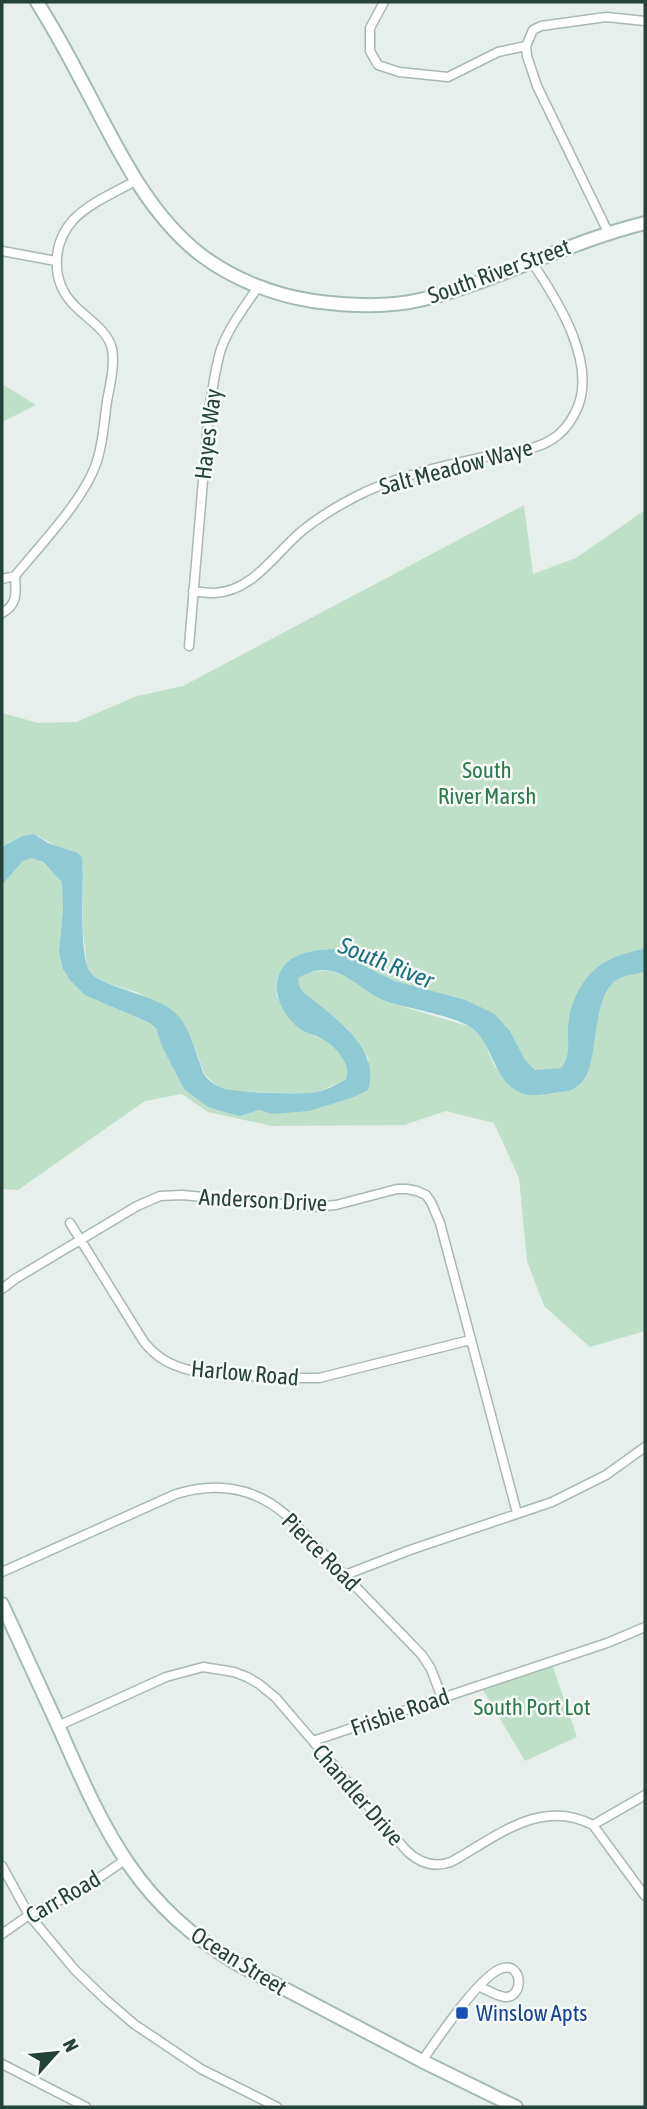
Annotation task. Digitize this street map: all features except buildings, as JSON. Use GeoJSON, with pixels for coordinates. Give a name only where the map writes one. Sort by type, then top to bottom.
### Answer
{"type":"FeatureCollection","features":[{"type":"Feature","properties":{"kind":"street","name":"South River Street"},"geometry":{"type":"LineString","coordinates":[[37,2],[115,145],[162,216],[201,255],[258,287],[285,296],[333,304],[388,304],[421,300],[608,232],[645,223]]}},
{"type":"Feature","properties":{"kind":"street"},"geometry":{"type":"LineString","coordinates":[[384,2],[370,28],[370,51],[379,65],[399,72],[448,77],[498,52],[526,46]]}},
{"type":"Feature","properties":{"kind":"street"},"geometry":{"type":"LineString","coordinates":[[608,232],[537,86],[526,46],[533,30],[541,26],[606,17],[645,21]]}},
{"type":"Feature","properties":{"kind":"street"},"geometry":{"type":"LineString","coordinates":[[2,579],[15,576],[71,506],[97,461],[112,373],[113,350],[109,340],[67,298],[57,274],[55,261],[63,234],[73,220],[90,206],[137,180]]}},
{"type":"Feature","properties":{"kind":"street"},"geometry":{"type":"LineString","coordinates":[[2,251],[55,261]]}},
{"type":"Feature","properties":{"kind":"street","name":"Salt Meadow Waye"},"geometry":{"type":"LineString","coordinates":[[193,591],[215,593],[236,589],[248,582],[302,531],[337,506],[367,492],[405,476],[538,446],[559,434],[576,412],[580,399],[583,386],[580,363],[560,304],[531,261]]}},
{"type":"Feature","properties":{"kind":"street","name":"Hayes Way"},"geometry":{"type":"LineString","coordinates":[[189,646],[209,408],[217,364],[228,335],[258,287]]}},
{"type":"Feature","properties":{"kind":"street"},"geometry":{"type":"LineString","coordinates":[[2,612],[11,608],[15,599],[15,576]]}},
{"type":"Feature","properties":{"kind":"street","name":"Anderson Drive"},"geometry":{"type":"LineString","coordinates":[[2,1289],[137,1206],[160,1196],[182,1195],[313,1207],[336,1205],[397,1189],[417,1191],[426,1195],[435,1211],[517,1513]]}},
{"type":"Feature","properties":{"kind":"street","name":"Harlow Road"},"geometry":{"type":"LineString","coordinates":[[70,1223],[151,1350],[166,1362],[189,1370],[272,1378],[319,1378],[470,1340]]}},
{"type":"Feature","properties":{"kind":"street"},"geometry":{"type":"LineString","coordinates":[[345,1575],[552,1502],[595,1481],[645,1447]]}},
{"type":"Feature","properties":{"kind":"street","name":"Pierce Road"},"geometry":{"type":"LineString","coordinates":[[2,1572],[176,1494],[217,1486],[234,1489],[278,1508],[345,1575],[422,1655],[442,1698]]}},
{"type":"Feature","properties":{"kind":"street","name":"Ocean Street"},"geometry":{"type":"LineString","coordinates":[[3,1612],[99,1817],[125,1860],[161,1906],[215,1952],[282,1989],[516,2107]]}},
{"type":"Feature","properties":{"kind":"street","name":"Frisbie Road"},"geometry":{"type":"LineString","coordinates":[[313,1741],[607,1643],[645,1627]]}},
{"type":"Feature","properties":{"kind":"street","name":"Chandler Drive"},"geometry":{"type":"LineString","coordinates":[[58,1726],[166,1677],[203,1667],[234,1672],[259,1684],[276,1698],[406,1850],[420,1861],[443,1865],[511,1826],[530,1820],[564,1817],[593,1825]]}},
{"type":"Feature","properties":{"kind":"street"},"geometry":{"type":"LineString","coordinates":[[645,1795],[593,1825],[645,1896]]}},
{"type":"Feature","properties":{"kind":"street","name":"Carr Road"},"geometry":{"type":"LineString","coordinates":[[2,1934],[29,1915],[81,1889],[125,1860]]}},
{"type":"Feature","properties":{"kind":"street"},"geometry":{"type":"LineString","coordinates":[[2,1866],[29,1915],[75,1970],[134,2024],[201,2069],[277,2107]]}},
{"type":"Feature","properties":{"kind":"street"},"geometry":{"type":"LineString","coordinates":[[422,2061],[463,2004],[493,1973],[506,1967],[516,1971],[520,1980],[517,1992],[512,1996],[504,1997],[480,1987]]}},
{"type":"Feature","properties":{"kind":"street"},"geometry":{"type":"LineString","coordinates":[[2,2064],[86,2107]]}},
{"type":"Feature","properties":{"kind":"green space"},"geometry":{"type":"Polygon","coordinates":[[[2,384],[36,405],[2,422],[2,384]]]}},
{"type":"Feature","properties":{"kind":"green space","name":"South River Marsh"},"geometry":{"type":"Polygon","coordinates":[[[524,505],[533,574],[576,558],[645,510],[645,948],[609,960],[568,1027],[570,1048],[567,1061],[561,1068],[536,1071],[525,1060],[510,1031],[495,1014],[466,1000],[395,981],[368,968],[359,959],[355,948],[309,952],[276,994],[295,1022],[338,1051],[347,1067],[346,1079],[318,1092],[305,1094],[231,1091],[218,1087],[205,1075],[190,1035],[139,993],[101,981],[91,974],[87,966],[83,932],[83,867],[62,849],[34,834],[22,836],[2,847],[2,713],[38,723],[76,722],[137,696],[183,686],[524,505]]]}},
{"type":"Feature","properties":{"kind":"green space"},"geometry":{"type":"Polygon","coordinates":[[[31,858],[42,862],[62,881],[63,909],[59,952],[113,1007],[156,1028],[162,1047],[184,1089],[241,1116],[259,1110],[273,1114],[354,1097],[369,1059],[346,1028],[299,989],[297,979],[305,973],[329,970],[351,979],[384,1001],[471,1027],[484,1041],[494,1066],[529,1095],[567,1091],[580,1083],[592,1056],[605,993],[617,979],[645,972],[645,1331],[590,1347],[544,1306],[527,1261],[519,1178],[494,1123],[446,1111],[404,1125],[272,1126],[208,1112],[182,1094],[145,1101],[18,1190],[2,1189],[2,885],[22,862],[31,858]]]}},
{"type":"Feature","properties":{"kind":"green space","name":"South Port Lot"},"geometry":{"type":"Polygon","coordinates":[[[551,1661],[577,1737],[525,1761],[483,1690],[551,1661]]]}},
{"type":"Feature","properties":{"kind":"water"},"geometry":{"type":"Polygon","coordinates":[[[34,834],[82,857],[84,951],[91,973],[96,978],[172,1010],[186,1027],[205,1076],[217,1086],[229,1090],[309,1093],[324,1090],[346,1079],[347,1068],[338,1052],[324,1040],[299,1028],[287,1015],[278,998],[277,986],[286,963],[306,953],[356,948],[359,959],[368,968],[395,981],[466,1000],[495,1014],[510,1031],[525,1060],[535,1070],[561,1068],[564,1063],[568,1053],[568,1027],[572,1007],[580,988],[592,972],[613,958],[645,948],[645,972],[618,979],[607,991],[598,1018],[591,1063],[580,1084],[565,1092],[535,1095],[517,1091],[509,1085],[481,1037],[466,1025],[388,1002],[332,971],[309,973],[298,979],[300,988],[357,1041],[369,1064],[368,1090],[309,1111],[272,1114],[259,1110],[241,1116],[208,1107],[184,1089],[162,1047],[156,1028],[150,1023],[85,995],[70,980],[63,969],[59,952],[63,909],[62,882],[43,862],[31,858],[22,862],[2,885],[2,847],[22,836],[34,834]]]}},
{"type":"Feature","properties":{"kind":"place","name":"Winslow Apts"},"geometry":{"type":"Point","coordinates":[462,2013]}},
{"type":"Feature","properties":{"kind":"water label","name":"South River"},"geometry":{"type":"Point","coordinates":[386,963]}}]}
